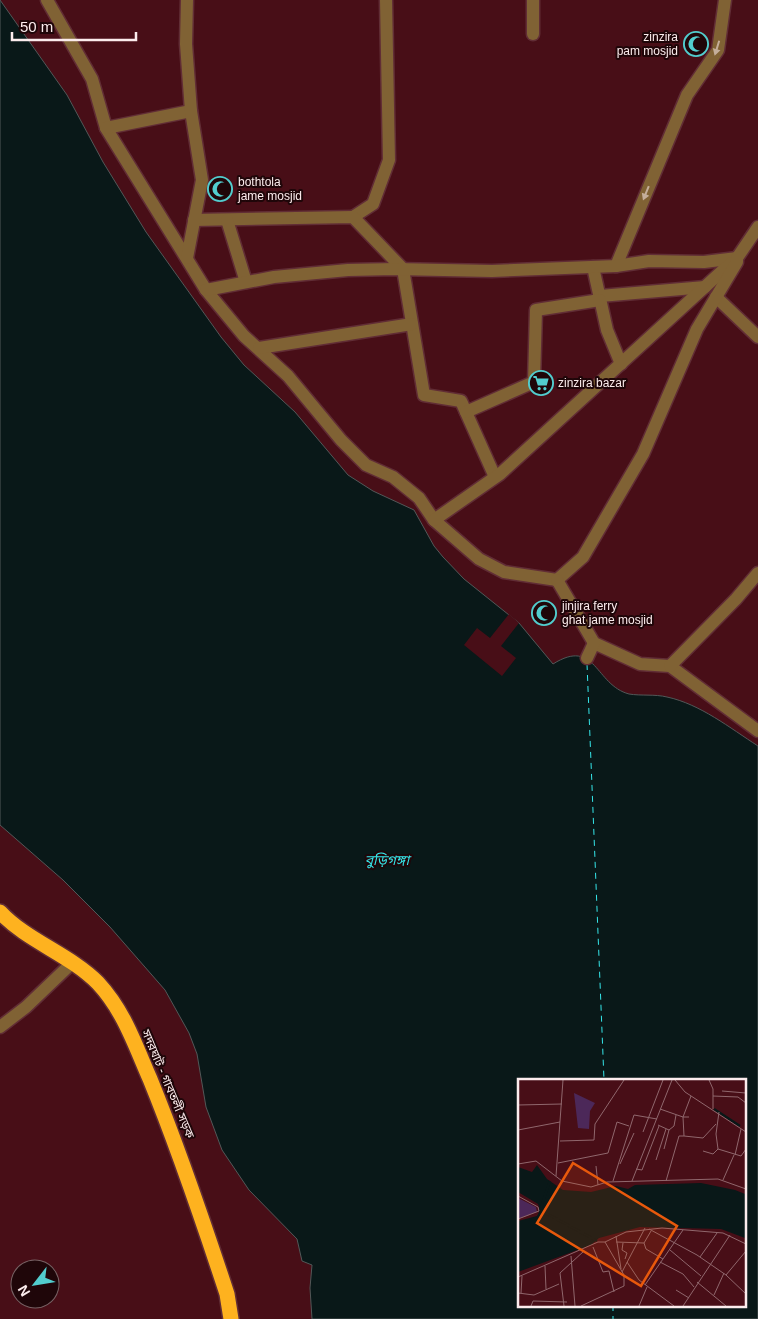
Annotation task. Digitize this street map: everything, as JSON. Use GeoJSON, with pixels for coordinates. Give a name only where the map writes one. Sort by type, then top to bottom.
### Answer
{"type":"FeatureCollection","features":[{"type":"Feature","properties":{"kind":"highway","name":"সদরঘাট - গাবতলী সড়ক"},"geometry":{"type":"LineString","coordinates":[[0,912],[9,922],[73,962],[97,982],[125,1020],[177,1145],[227,1294],[232,1319]]}},
{"type":"Feature","properties":{"kind":"street"},"geometry":{"type":"LineString","coordinates":[[47,0],[92,79],[106,128],[206,290],[244,336],[288,376],[340,440],[366,465],[393,477],[419,498],[434,520],[480,559],[504,572],[557,580]]}},
{"type":"Feature","properties":{"kind":"street"},"geometry":{"type":"LineString","coordinates":[[187,0],[186,44],[192,111],[202,180],[187,258]]}},
{"type":"Feature","properties":{"kind":"street"},"geometry":{"type":"LineString","coordinates":[[194,220],[353,217],[373,204],[389,160],[386,0]]}},
{"type":"Feature","properties":{"kind":"street"},"geometry":{"type":"LineString","coordinates":[[533,0],[533,34]]}},
{"type":"Feature","properties":{"kind":"street"},"geometry":{"type":"LineString","coordinates":[[616,266],[687,95],[718,50],[725,0]]}},
{"type":"Feature","properties":{"kind":"street"},"geometry":{"type":"LineString","coordinates":[[106,128],[192,111]]}},
{"type":"Feature","properties":{"kind":"street"},"geometry":{"type":"LineString","coordinates":[[353,217],[403,269],[424,395],[461,401],[495,477]]}},
{"type":"Feature","properties":{"kind":"street"},"geometry":{"type":"LineString","coordinates":[[227,220],[246,282]]}},
{"type":"Feature","properties":{"kind":"street"},"geometry":{"type":"LineString","coordinates":[[434,520],[495,477],[621,364],[737,258],[758,227]]}},
{"type":"Feature","properties":{"kind":"street"},"geometry":{"type":"LineString","coordinates":[[206,290],[274,277],[339,271],[403,269],[492,271],[616,266],[649,261],[704,262],[737,258]]}},
{"type":"Feature","properties":{"kind":"street"},"geometry":{"type":"LineString","coordinates":[[557,580],[583,556],[643,454],[697,329],[737,262],[737,258]]}},
{"type":"Feature","properties":{"kind":"street"},"geometry":{"type":"LineString","coordinates":[[593,267],[607,330],[621,364]]}},
{"type":"Feature","properties":{"kind":"street"},"geometry":{"type":"LineString","coordinates":[[466,412],[534,382],[536,310],[600,298],[705,287]]}},
{"type":"Feature","properties":{"kind":"street"},"geometry":{"type":"LineString","coordinates":[[716,297],[758,338]]}},
{"type":"Feature","properties":{"kind":"street"},"geometry":{"type":"LineString","coordinates":[[259,348],[412,324]]}},
{"type":"Feature","properties":{"kind":"street"},"geometry":{"type":"LineString","coordinates":[[670,666],[758,573]]}},
{"type":"Feature","properties":{"kind":"street"},"geometry":{"type":"LineString","coordinates":[[557,580],[594,643],[640,664],[670,666],[755,727]]}},
{"type":"Feature","properties":{"kind":"street"},"geometry":{"type":"LineString","coordinates":[[587,658],[594,643]]}},
{"type":"Feature","properties":{"kind":"street"},"geometry":{"type":"LineString","coordinates":[[0,1027],[26,1007],[73,962]]}},
{"type":"Feature","properties":{"kind":"water","name":"বুড়িগঙ্গা"},"geometry":{"type":"Polygon","coordinates":[[[0,0],[67,95],[103,162],[146,232],[221,337],[244,365],[295,412],[348,475],[373,491],[414,510],[434,546],[443,557],[464,579],[519,623],[553,664],[567,657],[578,656],[587,659],[618,689],[629,694],[667,697],[679,700],[714,717],[758,746],[758,1319],[312,1319],[310,1288],[312,1265],[302,1261],[297,1239],[249,1190],[222,1150],[206,1107],[197,1054],[189,1033],[165,990],[110,927],[63,880],[0,825],[0,0]]]}},
{"type":"Feature","properties":{"kind":"pier"},"geometry":{"type":"Polygon","coordinates":[[[509,614],[519,623],[501,646],[516,658],[502,676],[464,645],[477,628],[490,638],[509,614]]]}},
{"type":"Feature","properties":{"kind":"ferry route"},"geometry":{"type":"LineString","coordinates":[[587,664],[604,1079]]}},
{"type":"Feature","properties":{"kind":"ferry route"},"geometry":{"type":"LineString","coordinates":[[613,1306],[613,1319]]}},
{"type":"Feature","properties":{"kind":"place","name":"zinzira pam mosjid"},"geometry":{"type":"Point","coordinates":[696,44]}},
{"type":"Feature","properties":{"kind":"place","name":"bothtola jame mosjid"},"geometry":{"type":"Point","coordinates":[220,189]}},
{"type":"Feature","properties":{"kind":"place","name":"zinzira bazar"},"geometry":{"type":"Point","coordinates":[541,383]}},
{"type":"Feature","properties":{"kind":"place","name":"jinjira ferry ghat jame mosjid"},"geometry":{"type":"Point","coordinates":[544,613]}}]}
